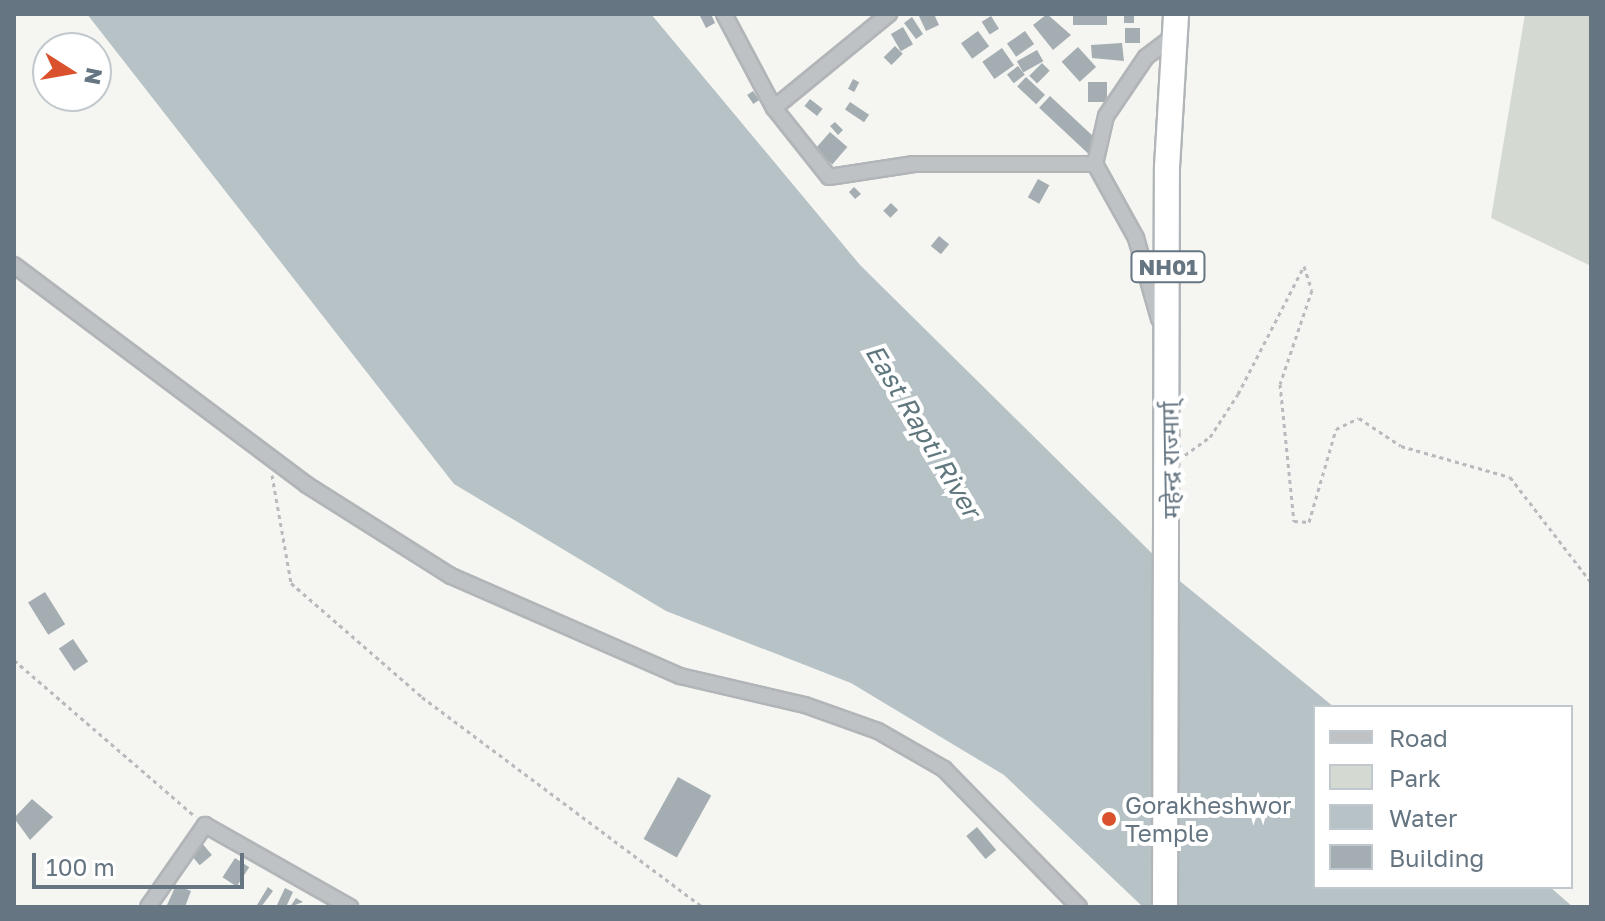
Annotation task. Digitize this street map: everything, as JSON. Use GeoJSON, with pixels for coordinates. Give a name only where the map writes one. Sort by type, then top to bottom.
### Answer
{"type":"FeatureCollection","features":[{"type":"Feature","properties":{"kind":"highway","name":"महेन्द्र राज्मार्ग्"},"geometry":{"type":"LineString","coordinates":[[1165,907],[1171,520],[1168,349],[1176,24]]}},
{"type":"Feature","properties":{"kind":"street"},"geometry":{"type":"LineString","coordinates":[[724,14],[774,108],[829,177],[914,164],[1095,164]]}},
{"type":"Feature","properties":{"kind":"street"},"geometry":{"type":"LineString","coordinates":[[774,108],[889,14]]}},
{"type":"Feature","properties":{"kind":"street"},"geometry":{"type":"LineString","coordinates":[[1168,349],[1136,238],[1095,164],[1106,116],[1146,57],[1176,24]]}},
{"type":"Feature","properties":{"kind":"street"},"geometry":{"type":"LineString","coordinates":[[14,265],[363,525],[451,576],[680,676],[805,705],[878,731],[944,769],[1079,907]]}},
{"type":"Feature","properties":{"kind":"street"},"geometry":{"type":"LineString","coordinates":[[148,907],[205,825],[350,907]]}},
{"type":"Feature","properties":{"kind":"path"},"geometry":{"type":"LineString","coordinates":[[1171,458],[1210,437],[1304,266],[1314,281],[1280,384],[1294,521],[1309,522],[1336,429],[1359,418],[1401,446],[1510,477],[1591,582]]}},
{"type":"Feature","properties":{"kind":"path"},"geometry":{"type":"LineString","coordinates":[[269,455],[291,583],[422,697],[703,907]]}},
{"type":"Feature","properties":{"kind":"path"},"geometry":{"type":"LineString","coordinates":[[14,660],[205,825]]}},
{"type":"Feature","properties":{"kind":"green space"},"geometry":{"type":"Polygon","coordinates":[[[1525,14],[1591,14],[1591,266],[1491,218],[1525,14]]]}},
{"type":"Feature","properties":{"kind":"water","name":"East Rapti River"},"geometry":{"type":"Polygon","coordinates":[[[87,14],[651,14],[860,265],[1181,582],[1332,705],[1313,705],[1313,889],[1552,889],[1573,907],[1143,907],[1004,775],[851,683],[666,611],[454,484],[112,46],[112,32],[101,32],[87,14]]]}},
{"type":"Feature","properties":{"kind":"building"},"geometry":{"type":"Polygon","coordinates":[[[711,14],[715,23],[706,28],[700,16],[711,14]]]}},
{"type":"Feature","properties":{"kind":"building"},"geometry":{"type":"Polygon","coordinates":[[[918,14],[934,14],[939,25],[926,31],[918,14]]]}},
{"type":"Feature","properties":{"kind":"building"},"geometry":{"type":"Polygon","coordinates":[[[1047,14],[1071,35],[1053,50],[1033,25],[1047,14]]]}},
{"type":"Feature","properties":{"kind":"building"},"geometry":{"type":"Polygon","coordinates":[[[1073,14],[1107,14],[1107,25],[1073,25],[1073,14]]]}},
{"type":"Feature","properties":{"kind":"building"},"geometry":{"type":"Polygon","coordinates":[[[1124,14],[1134,14],[1134,23],[1124,23],[1124,14]]]}},
{"type":"Feature","properties":{"kind":"building"},"geometry":{"type":"Polygon","coordinates":[[[991,16],[999,29],[990,35],[982,22],[991,16]]]}},
{"type":"Feature","properties":{"kind":"building"},"geometry":{"type":"Polygon","coordinates":[[[912,17],[923,34],[916,39],[904,23],[912,17]]]}},
{"type":"Feature","properties":{"kind":"building"},"geometry":{"type":"Polygon","coordinates":[[[903,27],[913,44],[901,51],[891,34],[903,27]]]}},
{"type":"Feature","properties":{"kind":"building"},"geometry":{"type":"Polygon","coordinates":[[[1125,28],[1140,28],[1140,43],[1125,43],[1125,28]]]}},
{"type":"Feature","properties":{"kind":"building"},"geometry":{"type":"Polygon","coordinates":[[[978,31],[989,46],[972,59],[961,43],[978,31]]]}},
{"type":"Feature","properties":{"kind":"building"},"geometry":{"type":"Polygon","coordinates":[[[1025,31],[1034,44],[1016,57],[1007,44],[1025,31]]]}},
{"type":"Feature","properties":{"kind":"building"},"geometry":{"type":"Polygon","coordinates":[[[1122,43],[1124,61],[1092,58],[1091,45],[1122,43]]]}},
{"type":"Feature","properties":{"kind":"building"},"geometry":{"type":"Polygon","coordinates":[[[895,46],[903,54],[891,65],[884,57],[895,46]]]}},
{"type":"Feature","properties":{"kind":"building"},"geometry":{"type":"Polygon","coordinates":[[[1078,47],[1096,67],[1080,82],[1062,62],[1078,47]]]}},
{"type":"Feature","properties":{"kind":"building"},"geometry":{"type":"Polygon","coordinates":[[[1002,48],[1014,65],[994,79],[982,62],[1002,48]]]}},
{"type":"Feature","properties":{"kind":"building"},"geometry":{"type":"Polygon","coordinates":[[[1037,50],[1043,61],[1023,73],[1017,61],[1037,50]]]}},
{"type":"Feature","properties":{"kind":"building"},"geometry":{"type":"Polygon","coordinates":[[[1042,63],[1050,71],[1037,84],[1029,76],[1042,63]]]}},
{"type":"Feature","properties":{"kind":"building"},"geometry":{"type":"Polygon","coordinates":[[[1018,66],[1025,75],[1014,83],[1007,75],[1018,66]]]}},
{"type":"Feature","properties":{"kind":"building"},"geometry":{"type":"Polygon","coordinates":[[[1026,77],[1045,95],[1036,104],[1017,87],[1026,77]]]}},
{"type":"Feature","properties":{"kind":"building"},"geometry":{"type":"Polygon","coordinates":[[[853,79],[859,82],[854,92],[848,89],[853,79]]]}},
{"type":"Feature","properties":{"kind":"building"},"geometry":{"type":"Polygon","coordinates":[[[1088,82],[1107,82],[1107,102],[1088,102],[1088,82]]]}},
{"type":"Feature","properties":{"kind":"building"},"geometry":{"type":"Polygon","coordinates":[[[753,91],[759,100],[753,104],[747,95],[753,91]]]}},
{"type":"Feature","properties":{"kind":"building"},"geometry":{"type":"Polygon","coordinates":[[[1050,96],[1099,142],[1088,153],[1039,108],[1050,96]]]}},
{"type":"Feature","properties":{"kind":"building"},"geometry":{"type":"Polygon","coordinates":[[[810,99],[823,109],[817,116],[804,106],[810,99]]]}},
{"type":"Feature","properties":{"kind":"building"},"geometry":{"type":"Polygon","coordinates":[[[850,102],[869,115],[864,122],[845,109],[850,102]]]}},
{"type":"Feature","properties":{"kind":"building"},"geometry":{"type":"Polygon","coordinates":[[[835,122],[843,130],[838,135],[830,126],[835,122]]]}},
{"type":"Feature","properties":{"kind":"building"},"geometry":{"type":"Polygon","coordinates":[[[830,132],[847,147],[832,164],[815,149],[830,132]]]}},
{"type":"Feature","properties":{"kind":"building"},"geometry":{"type":"Polygon","coordinates":[[[1038,179],[1049,185],[1039,204],[1028,197],[1038,179]]]}},
{"type":"Feature","properties":{"kind":"building"},"geometry":{"type":"Polygon","coordinates":[[[854,187],[861,194],[855,199],[849,192],[854,187]]]}},
{"type":"Feature","properties":{"kind":"building"},"geometry":{"type":"Polygon","coordinates":[[[891,203],[898,210],[890,218],[883,211],[891,203]]]}},
{"type":"Feature","properties":{"kind":"building"},"geometry":{"type":"Polygon","coordinates":[[[939,236],[949,244],[941,254],[931,246],[939,236]]]}},
{"type":"Feature","properties":{"kind":"building"},"geometry":{"type":"Polygon","coordinates":[[[45,592],[65,624],[48,635],[28,603],[45,592]]]}},
{"type":"Feature","properties":{"kind":"building"},"geometry":{"type":"Polygon","coordinates":[[[73,639],[88,661],[74,671],[59,649],[73,639]]]}},
{"type":"Feature","properties":{"kind":"building"},"geometry":{"type":"Polygon","coordinates":[[[678,777],[711,795],[677,858],[644,839],[678,777]]]}},
{"type":"Feature","properties":{"kind":"building"},"geometry":{"type":"Polygon","coordinates":[[[32,799],[53,817],[30,840],[14,818],[32,799]]]}},
{"type":"Feature","properties":{"kind":"building"},"geometry":{"type":"Polygon","coordinates":[[[977,827],[996,850],[986,859],[966,836],[977,827]]]}},
{"type":"Feature","properties":{"kind":"building"},"geometry":{"type":"Polygon","coordinates":[[[201,842],[212,855],[200,865],[189,852],[201,842]]]}},
{"type":"Feature","properties":{"kind":"building"},"geometry":{"type":"Polygon","coordinates":[[[235,858],[249,867],[237,887],[222,877],[235,858]]]}},
{"type":"Feature","properties":{"kind":"building"},"geometry":{"type":"Polygon","coordinates":[[[176,885],[191,891],[185,907],[167,905],[176,885]]]}},
{"type":"Feature","properties":{"kind":"building"},"geometry":{"type":"Polygon","coordinates":[[[268,887],[273,891],[261,907],[257,905],[268,887]]]}},
{"type":"Feature","properties":{"kind":"building"},"geometry":{"type":"Polygon","coordinates":[[[285,888],[293,892],[286,907],[276,907],[285,888]]]}},
{"type":"Feature","properties":{"kind":"building"},"geometry":{"type":"Polygon","coordinates":[[[296,898],[303,902],[290,907],[296,898]]]}},
{"type":"Feature","properties":{"kind":"place","name":"Gorakheshwor Temple"},"geometry":{"type":"Point","coordinates":[1109,819]}}]}
